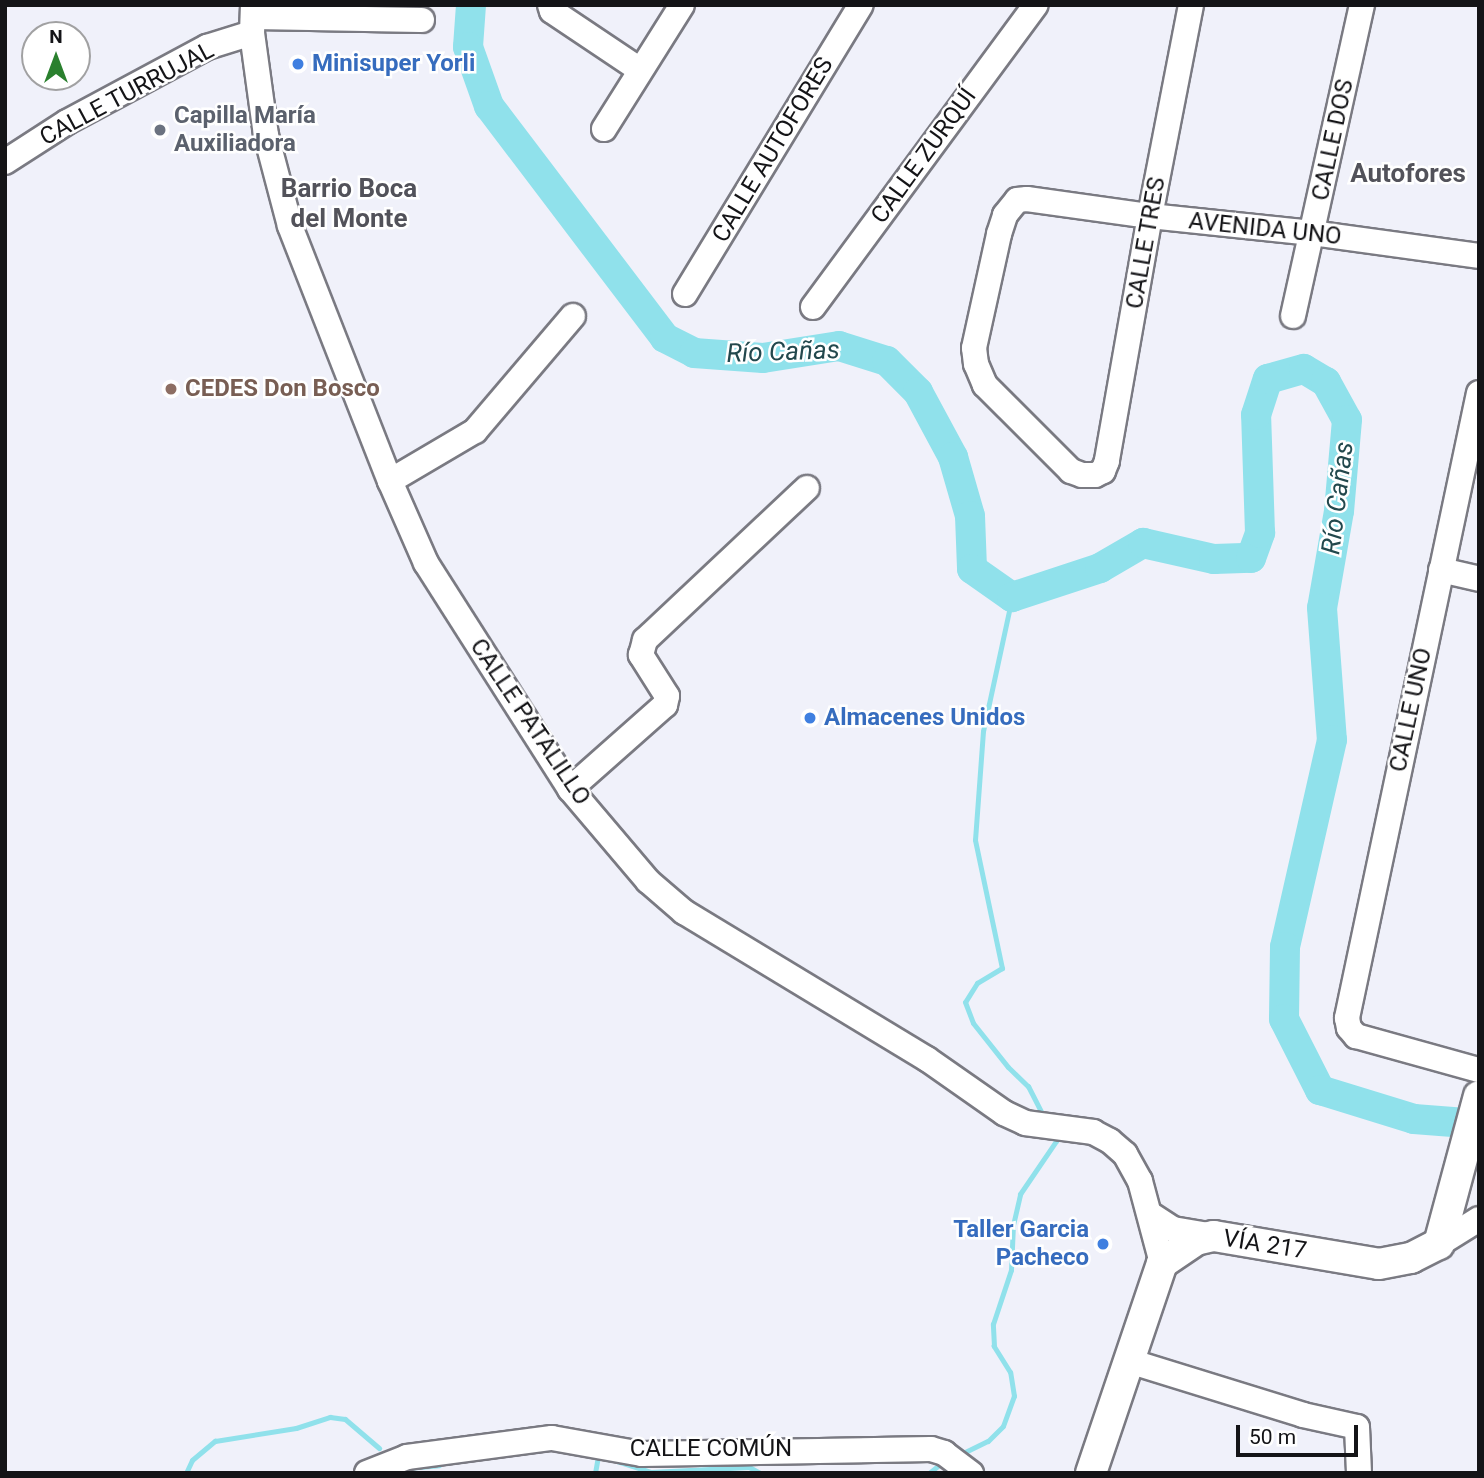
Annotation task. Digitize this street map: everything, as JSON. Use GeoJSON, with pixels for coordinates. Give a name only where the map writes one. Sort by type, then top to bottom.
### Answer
{"type":"FeatureCollection","features":[{"type":"Feature","properties":{"kind":"main road"},"geometry":{"type":"LineString","coordinates":[[1439,1244],[1477,1103]]}},
{"type":"Feature","properties":{"kind":"main road","name":"VÍA 217"},"geometry":{"type":"LineString","coordinates":[[1162,1263],[1195,1240],[1214,1236],[1378,1264],[1411,1258],[1439,1244]]}},
{"type":"Feature","properties":{"kind":"main road"},"geometry":{"type":"LineString","coordinates":[[1091,1473],[1162,1263]]}},
{"type":"Feature","properties":{"kind":"street"},"geometry":{"type":"LineString","coordinates":[[550,5],[552,11],[640,70]]}},
{"type":"Feature","properties":{"kind":"street"},"geometry":{"type":"LineString","coordinates":[[604,130],[682,5]]}},
{"type":"Feature","properties":{"kind":"street","name":"CALLE AUTOFORES"},"geometry":{"type":"LineString","coordinates":[[685,294],[861,5]]}},
{"type":"Feature","properties":{"kind":"street","name":"CALLE ZURQUÍ"},"geometry":{"type":"LineString","coordinates":[[813,307],[1036,5]]}},
{"type":"Feature","properties":{"kind":"street","name":"CALLE TRES"},"geometry":{"type":"LineString","coordinates":[[1095,475],[1103,471],[1107,461],[1191,5]]}},
{"type":"Feature","properties":{"kind":"street","name":"CALLE DOS"},"geometry":{"type":"LineString","coordinates":[[1293,316],[1362,5]]}},
{"type":"Feature","properties":{"kind":"street","name":"CALLE TURRUJAL"},"geometry":{"type":"LineString","coordinates":[[5,162],[67,122],[207,47],[253,18],[422,20]]}},
{"type":"Feature","properties":{"kind":"street","name":"CALLE PATALILLO"},"geometry":{"type":"LineString","coordinates":[[253,18],[266,135],[290,226],[390,481],[426,563],[570,789],[648,881],[684,912],[927,1059],[1004,1113],[1025,1123],[1093,1132],[1125,1154],[1140,1181],[1162,1263]]}},
{"type":"Feature","properties":{"kind":"street","name":"AVENIDA UNO"},"geometry":{"type":"LineString","coordinates":[[1095,475],[1071,471],[1057,458],[985,385],[976,364],[974,348],[985,297],[999,234],[1011,205],[1027,199],[1479,256]]}},
{"type":"Feature","properties":{"kind":"street"},"geometry":{"type":"LineString","coordinates":[[390,481],[475,431],[573,316]]}},
{"type":"Feature","properties":{"kind":"street","name":"CALLE UNO"},"geometry":{"type":"LineString","coordinates":[[1479,393],[1347,1018],[1349,1028],[1356,1036],[1479,1070]]}},
{"type":"Feature","properties":{"kind":"street"},"geometry":{"type":"LineString","coordinates":[[570,789],[665,705],[667,696],[640,655],[645,640],[807,488]]}},
{"type":"Feature","properties":{"kind":"street"},"geometry":{"type":"LineString","coordinates":[[1441,570],[1479,579]]}},
{"type":"Feature","properties":{"kind":"street"},"geometry":{"type":"LineString","coordinates":[[1150,1214],[1180,1231],[1214,1236]]}},
{"type":"Feature","properties":{"kind":"street"},"geometry":{"type":"LineString","coordinates":[[1439,1244],[1479,1219]]}},
{"type":"Feature","properties":{"kind":"street"},"geometry":{"type":"LineString","coordinates":[[1129,1361],[1303,1415],[1357,1427],[1359,1473]]}},
{"type":"Feature","properties":{"kind":"street","name":"CALLE COMÚN"},"geometry":{"type":"LineString","coordinates":[[367,1473],[407,1457],[552,1438],[642,1454],[931,1449],[944,1453],[971,1473]]}},
{"type":"Feature","properties":{"kind":"waterway","name":"Río Cañas"},"geometry":{"type":"LineString","coordinates":[[471,5],[468,47],[489,106],[665,338],[694,353],[763,358],[839,346],[887,361],[918,392],[953,457],[970,516],[972,569],[1012,597],[1100,568],[1143,543],[1214,559],[1251,558],[1260,533],[1256,415],[1268,379],[1304,369],[1326,382],[1347,420],[1339,511],[1322,608],[1332,740],[1285,947],[1284,1019],[1320,1090],[1414,1119],[1479,1124]]}},
{"type":"Feature","properties":{"kind":"waterway"},"geometry":{"type":"LineString","coordinates":[[1012,597],[983,731],[975,840],[1002,968],[977,983],[965,1002],[973,1023],[1008,1067],[1028,1086],[1045,1119]]}},
{"type":"Feature","properties":{"kind":"waterway"},"geometry":{"type":"LineString","coordinates":[[965,1452],[988,1441],[1003,1426],[1014,1396],[1010,1372],[994,1346],[993,1324],[1011,1270],[1013,1225],[1020,1194],[1056,1141],[1053,1134]]}},
{"type":"Feature","properties":{"kind":"waterway"},"geometry":{"type":"LineString","coordinates":[[186,1473],[192,1460],[215,1441],[296,1428],[330,1417],[345,1419],[379,1448]]}},
{"type":"Feature","properties":{"kind":"waterway"},"geometry":{"type":"LineString","coordinates":[[595,1473],[598,1456]]}},
{"type":"Feature","properties":{"kind":"waterway"},"geometry":{"type":"LineString","coordinates":[[617,1461],[651,1472],[749,1467],[760,1473]]}},
{"type":"Feature","properties":{"kind":"waterway"},"geometry":{"type":"LineString","coordinates":[[407,1468],[439,1465]]}},
{"type":"Feature","properties":{"kind":"waterway"},"geometry":{"type":"LineString","coordinates":[[929,1473],[939,1465]]}},
{"type":"Feature","properties":{"kind":"place","name":"Minisuper Yorli"},"geometry":{"type":"Point","coordinates":[298,64]}},
{"type":"Feature","properties":{"kind":"place","name":"Capilla María Auxiliadora"},"geometry":{"type":"Point","coordinates":[160,130]}},
{"type":"Feature","properties":{"kind":"place","name":"CEDES Don Bosco"},"geometry":{"type":"Point","coordinates":[171,389]}},
{"type":"Feature","properties":{"kind":"place","name":"Almacenes Unidos"},"geometry":{"type":"Point","coordinates":[810,718]}},
{"type":"Feature","properties":{"kind":"place","name":"Taller Garcia Pacheco"},"geometry":{"type":"Point","coordinates":[1103,1244]}},
{"type":"Feature","properties":{"kind":"district","name":"Autofores"},"geometry":{"type":"Point","coordinates":[1408,174]}},
{"type":"Feature","properties":{"kind":"district","name":"Barrio Boca del Monte"},"geometry":{"type":"Point","coordinates":[349,204]}}]}
